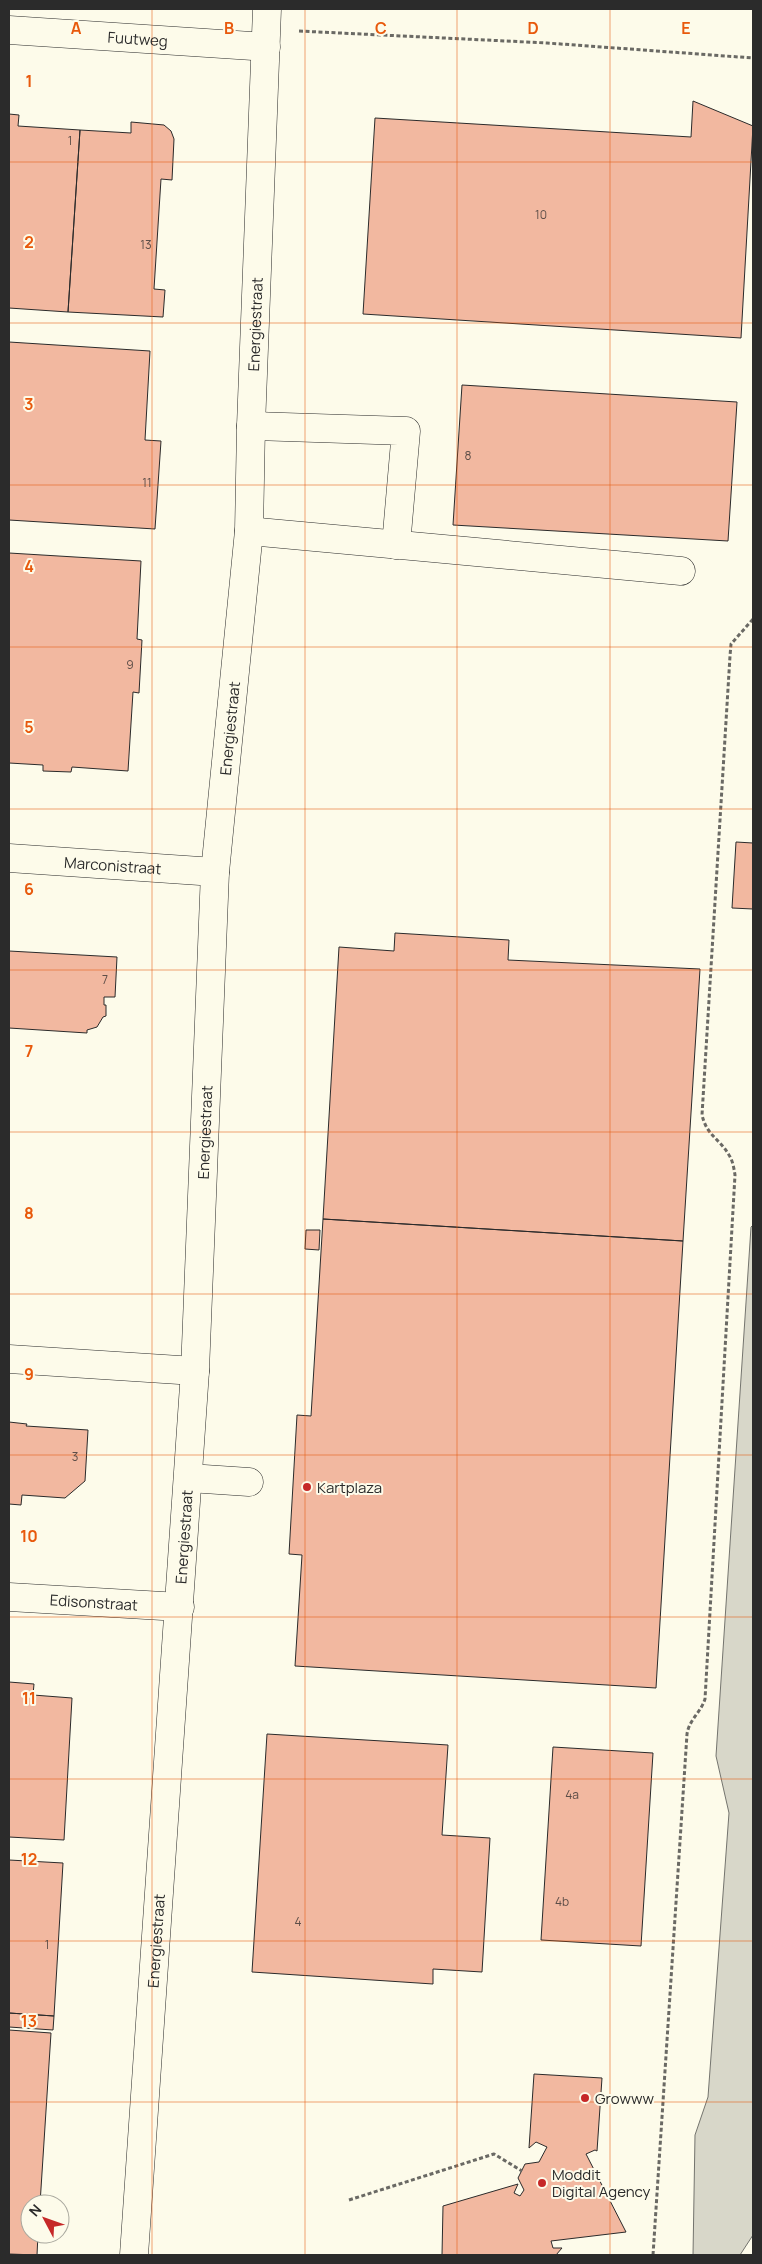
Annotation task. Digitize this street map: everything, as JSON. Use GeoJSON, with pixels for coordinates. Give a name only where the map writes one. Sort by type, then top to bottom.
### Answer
{"type":"FeatureCollection","features":[{"type":"Feature","properties":{"kind":"street","name":"Fuutweg"},"geometry":{"type":"LineString","coordinates":[[9,30],[266,28]]}},
{"type":"Feature","properties":{"kind":"street","name":"Energiestraat"},"geometry":{"type":"LineString","coordinates":[[134,2255],[196,1371],[215,872],[248,531],[266,28]]}},
{"type":"Feature","properties":{"kind":"street"},"geometry":{"type":"LineString","coordinates":[[251,426],[406,431],[396,545]]}},
{"type":"Feature","properties":{"kind":"street"},"geometry":{"type":"LineString","coordinates":[[248,531],[681,571]]}},
{"type":"Feature","properties":{"kind":"street","name":"Marconistraat"},"geometry":{"type":"LineString","coordinates":[[9,858],[215,872]]}},
{"type":"Feature","properties":{"kind":"street"},"geometry":{"type":"LineString","coordinates":[[9,1359],[196,1371]]}},
{"type":"Feature","properties":{"kind":"street"},"geometry":{"type":"LineString","coordinates":[[189,1478],[250,1482]]}},
{"type":"Feature","properties":{"kind":"street","name":"Edisonstraat"},"geometry":{"type":"LineString","coordinates":[[9,1597],[180,1607]]}},
{"type":"Feature","properties":{"kind":"path"},"geometry":{"type":"LineString","coordinates":[[266,28],[547,43],[753,58]]}},
{"type":"Feature","properties":{"kind":"path"},"geometry":{"type":"LineString","coordinates":[[653,2255],[687,1734],[688,1725],[702,1709],[705,1699],[735,1175],[730,1156],[704,1127],[702,1114],[731,644],[753,619]]}},
{"type":"Feature","properties":{"kind":"path"},"geometry":{"type":"LineString","coordinates":[[349,2200],[494,2154],[522,2171]]}},
{"type":"Feature","properties":{"kind":"shaded area"},"geometry":{"type":"Polygon","coordinates":[[[753,1225],[753,2235],[740,2255],[693,2255],[695,2135],[708,2097],[729,1813],[716,1756],[751,1227],[753,1225]]]}},
{"type":"Feature","properties":{"kind":"building"},"geometry":{"type":"Polygon","coordinates":[[[693,101],[753,126],[741,338],[363,314],[375,118],[691,137],[693,101]]]}},
{"type":"Feature","properties":{"kind":"building"},"geometry":{"type":"Polygon","coordinates":[[[9,114],[19,115],[18,126],[80,130],[68,312],[9,308],[9,114]]]}},
{"type":"Feature","properties":{"kind":"building"},"geometry":{"type":"Polygon","coordinates":[[[131,122],[164,125],[171,131],[174,139],[172,180],[161,179],[154,289],[165,290],[163,317],[68,312],[80,130],[131,133],[131,122]]]}},
{"type":"Feature","properties":{"kind":"building"},"geometry":{"type":"Polygon","coordinates":[[[9,342],[150,351],[145,440],[161,441],[155,529],[9,520],[9,342]]]}},
{"type":"Feature","properties":{"kind":"building"},"geometry":{"type":"Polygon","coordinates":[[[462,385],[737,402],[728,541],[453,525],[462,385]]]}},
{"type":"Feature","properties":{"kind":"building"},"geometry":{"type":"Polygon","coordinates":[[[9,553],[141,561],[137,639],[142,640],[139,693],[133,692],[128,771],[72,767],[71,772],[43,771],[43,765],[9,763],[9,553]]]}},
{"type":"Feature","properties":{"kind":"building"},"geometry":{"type":"Polygon","coordinates":[[[736,842],[753,843],[753,909],[732,908],[736,842]]]}},
{"type":"Feature","properties":{"kind":"building"},"geometry":{"type":"Polygon","coordinates":[[[395,933],[509,940],[508,960],[700,969],[683,1241],[323,1219],[339,947],[394,951],[395,933]]]}},
{"type":"Feature","properties":{"kind":"building"},"geometry":{"type":"Polygon","coordinates":[[[9,951],[117,957],[115,997],[104,997],[106,1016],[103,1017],[97,1027],[87,1030],[87,1033],[9,1028],[9,951]]]}},
{"type":"Feature","properties":{"kind":"building"},"geometry":{"type":"Polygon","coordinates":[[[323,1219],[683,1241],[656,1688],[295,1666],[302,1555],[289,1554],[297,1415],[311,1416],[323,1219]]]}},
{"type":"Feature","properties":{"kind":"building"},"geometry":{"type":"Polygon","coordinates":[[[306,1230],[320,1230],[319,1250],[305,1249],[306,1230]]]}},
{"type":"Feature","properties":{"kind":"building"},"geometry":{"type":"Polygon","coordinates":[[[9,1422],[27,1424],[26,1426],[88,1430],[85,1481],[65,1498],[22,1495],[21,1505],[9,1504],[9,1422]]]}},
{"type":"Feature","properties":{"kind":"building"},"geometry":{"type":"Polygon","coordinates":[[[9,1682],[34,1684],[33,1695],[72,1698],[64,1840],[9,1837],[9,1682]]]}},
{"type":"Feature","properties":{"kind":"building"},"geometry":{"type":"Polygon","coordinates":[[[267,1734],[448,1745],[442,1835],[490,1838],[482,1972],[433,1969],[433,1984],[252,1972],[267,1734]]]}},
{"type":"Feature","properties":{"kind":"building"},"geometry":{"type":"Polygon","coordinates":[[[553,1747],[653,1753],[641,1946],[541,1940],[553,1747]]]}},
{"type":"Feature","properties":{"kind":"building"},"geometry":{"type":"Polygon","coordinates":[[[9,1860],[63,1863],[54,2016],[9,2013],[9,1860]]]}},
{"type":"Feature","properties":{"kind":"building"},"geometry":{"type":"Polygon","coordinates":[[[9,2013],[54,2016],[53,2030],[9,2027],[9,2013]]]}},
{"type":"Feature","properties":{"kind":"building"},"geometry":{"type":"Polygon","coordinates":[[[9,2030],[51,2033],[41,2194],[20,2194],[20,2244],[38,2244],[37,2255],[9,2254],[9,2030]]]}},
{"type":"Feature","properties":{"kind":"building"},"geometry":{"type":"Polygon","coordinates":[[[534,2074],[602,2078],[597,2151],[586,2154],[626,2232],[551,2241],[553,2248],[562,2248],[556,2255],[442,2255],[443,2206],[518,2184],[514,2193],[520,2196],[524,2190],[518,2178],[525,2164],[539,2162],[547,2147],[536,2142],[529,2148],[534,2074]]]}},
{"type":"Feature","properties":{"kind":"place","name":"Kartplaza"},"geometry":{"type":"Point","coordinates":[307,1487]}},
{"type":"Feature","properties":{"kind":"place","name":"Growww"},"geometry":{"type":"Point","coordinates":[585,2098]}},
{"type":"Feature","properties":{"kind":"place","name":"Moddit Digital Agency"},"geometry":{"type":"Point","coordinates":[542,2183]}}]}
